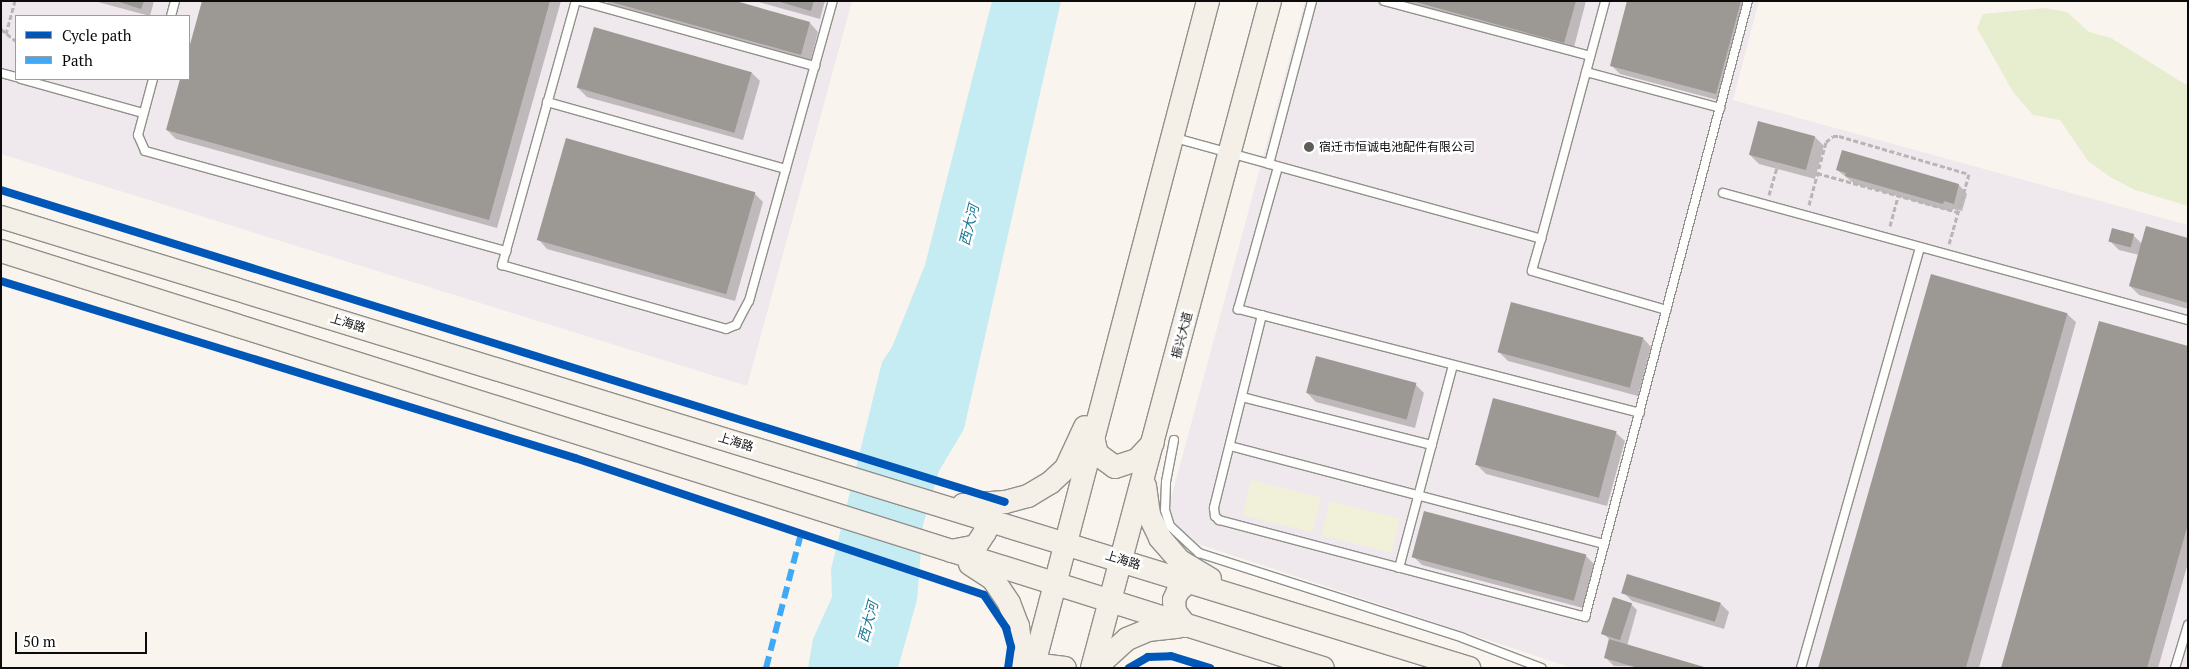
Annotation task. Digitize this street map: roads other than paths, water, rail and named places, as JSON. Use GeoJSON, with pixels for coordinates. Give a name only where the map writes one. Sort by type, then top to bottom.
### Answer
{"type":"FeatureCollection","features":[{"type":"Feature","properties":{"kind":"main road"},"geometry":{"type":"LineString","coordinates":[[1030,667],[1055,584],[1208,1]]}},
{"type":"Feature","properties":{"kind":"main road","name":"振兴大道"},"geometry":{"type":"LineString","coordinates":[[1094,668],[1144,478],[1164,441],[1230,153],[1270,1]]}},
{"type":"Feature","properties":{"kind":"main road","name":"上海路"},"geometry":{"type":"LineString","coordinates":[[1,217],[1066,542],[1469,668]]}},
{"type":"Feature","properties":{"kind":"main road"},"geometry":{"type":"LineString","coordinates":[[1,252],[1323,668]]}},
{"type":"Feature","properties":{"kind":"main road"},"geometry":{"type":"LineString","coordinates":[[942,505],[1005,502],[1028,496],[1050,483],[1066,468],[1111,369]]}},
{"type":"Feature","properties":{"kind":"main road"},"geometry":{"type":"LineString","coordinates":[[1093,438],[1097,454],[1115,467],[1137,460],[1164,441]]}},
{"type":"Feature","properties":{"kind":"main road"},"geometry":{"type":"LineString","coordinates":[[1144,478],[1149,515],[1160,538],[1180,561],[1241,597]]}},
{"type":"Feature","properties":{"kind":"main road"},"geometry":{"type":"LineString","coordinates":[[951,551],[976,546],[985,532],[986,518]]}},
{"type":"Feature","properties":{"kind":"main road"},"geometry":{"type":"LineString","coordinates":[[951,551],[993,578],[1009,603],[1030,667]]}},
{"type":"Feature","properties":{"kind":"main road"},"geometry":{"type":"LineString","coordinates":[[1186,626],[1175,612],[1174,600],[1178,591],[1189,581]]}},
{"type":"Feature","properties":{"kind":"main road"},"geometry":{"type":"LineString","coordinates":[[1094,668],[1127,639],[1148,630],[1186,626]]}},
{"type":"Feature","properties":{"kind":"main road"},"geometry":{"type":"LineString","coordinates":[[1030,667],[1065,668]]}},
{"type":"Feature","properties":{"kind":"lane"},"geometry":{"type":"LineString","coordinates":[[171,15],[175,1]]}},
{"type":"Feature","properties":{"kind":"lane"},"geometry":{"type":"LineString","coordinates":[[576,1],[502,265],[726,329],[736,326],[749,301],[833,1]]}},
{"type":"Feature","properties":{"kind":"lane"},"geometry":{"type":"LineString","coordinates":[[580,1],[815,66]]}},
{"type":"Feature","properties":{"kind":"lane"},"geometry":{"type":"LineString","coordinates":[[1269,164],[1312,1]]}},
{"type":"Feature","properties":{"kind":"lane"},"geometry":{"type":"LineString","coordinates":[[1384,1],[1590,56]]}},
{"type":"Feature","properties":{"kind":"lane"},"geometry":{"type":"LineString","coordinates":[[1605,1],[1532,271],[1666,310]]}},
{"type":"Feature","properties":{"kind":"lane"},"geometry":{"type":"LineString","coordinates":[[1262,315],[1214,508],[1215,516],[1220,520],[1585,617],[1748,1]]}},
{"type":"Feature","properties":{"kind":"lane"},"geometry":{"type":"LineString","coordinates":[[1586,72],[1720,108]]}},
{"type":"Feature","properties":{"kind":"lane"},"geometry":{"type":"LineString","coordinates":[[1,73],[15,77]]}},
{"type":"Feature","properties":{"kind":"lane"},"geometry":{"type":"LineString","coordinates":[[26,80],[143,113]]}},
{"type":"Feature","properties":{"kind":"lane"},"geometry":{"type":"LineString","coordinates":[[153,80],[143,113],[138,141],[145,151],[506,251]]}},
{"type":"Feature","properties":{"kind":"lane"},"geometry":{"type":"LineString","coordinates":[[548,102],[786,169]]}},
{"type":"Feature","properties":{"kind":"lane"},"geometry":{"type":"LineString","coordinates":[[1172,138],[1541,239]]}},
{"type":"Feature","properties":{"kind":"lane"},"geometry":{"type":"LineString","coordinates":[[1278,167],[1238,309],[1640,413]]}},
{"type":"Feature","properties":{"kind":"lane"},"geometry":{"type":"LineString","coordinates":[[1723,193],[2188,320]]}},
{"type":"Feature","properties":{"kind":"lane"},"geometry":{"type":"LineString","coordinates":[[1801,668],[1920,247]]}},
{"type":"Feature","properties":{"kind":"lane"},"geometry":{"type":"LineString","coordinates":[[1399,568],[1453,365]]}},
{"type":"Feature","properties":{"kind":"lane"},"geometry":{"type":"LineString","coordinates":[[1242,397],[1432,445]]}},
{"type":"Feature","properties":{"kind":"lane"},"geometry":{"type":"LineString","coordinates":[[1164,441],[1165,510],[1170,526],[1199,554],[1462,638],[1541,668]]}},
{"type":"Feature","properties":{"kind":"lane"},"geometry":{"type":"LineString","coordinates":[[1230,446],[1604,544]]}},
{"type":"Feature","properties":{"kind":"lane"},"geometry":{"type":"LineString","coordinates":[[2175,668],[2188,625]]}},
{"type":"Feature","properties":{"kind":"water","name":"西大河"},"geometry":{"type":"Polygon","coordinates":[[[992,1],[1061,1],[964,429],[939,471],[923,525],[917,600],[898,668],[808,668],[813,639],[832,597],[831,569],[882,362],[892,347],[925,265],[992,1]]]}},
{"type":"Feature","properties":{"kind":"place","name":"宿迁市恒诚电池配件有限公司"},"geometry":{"type":"Point","coordinates":[1309,147]}}]}
